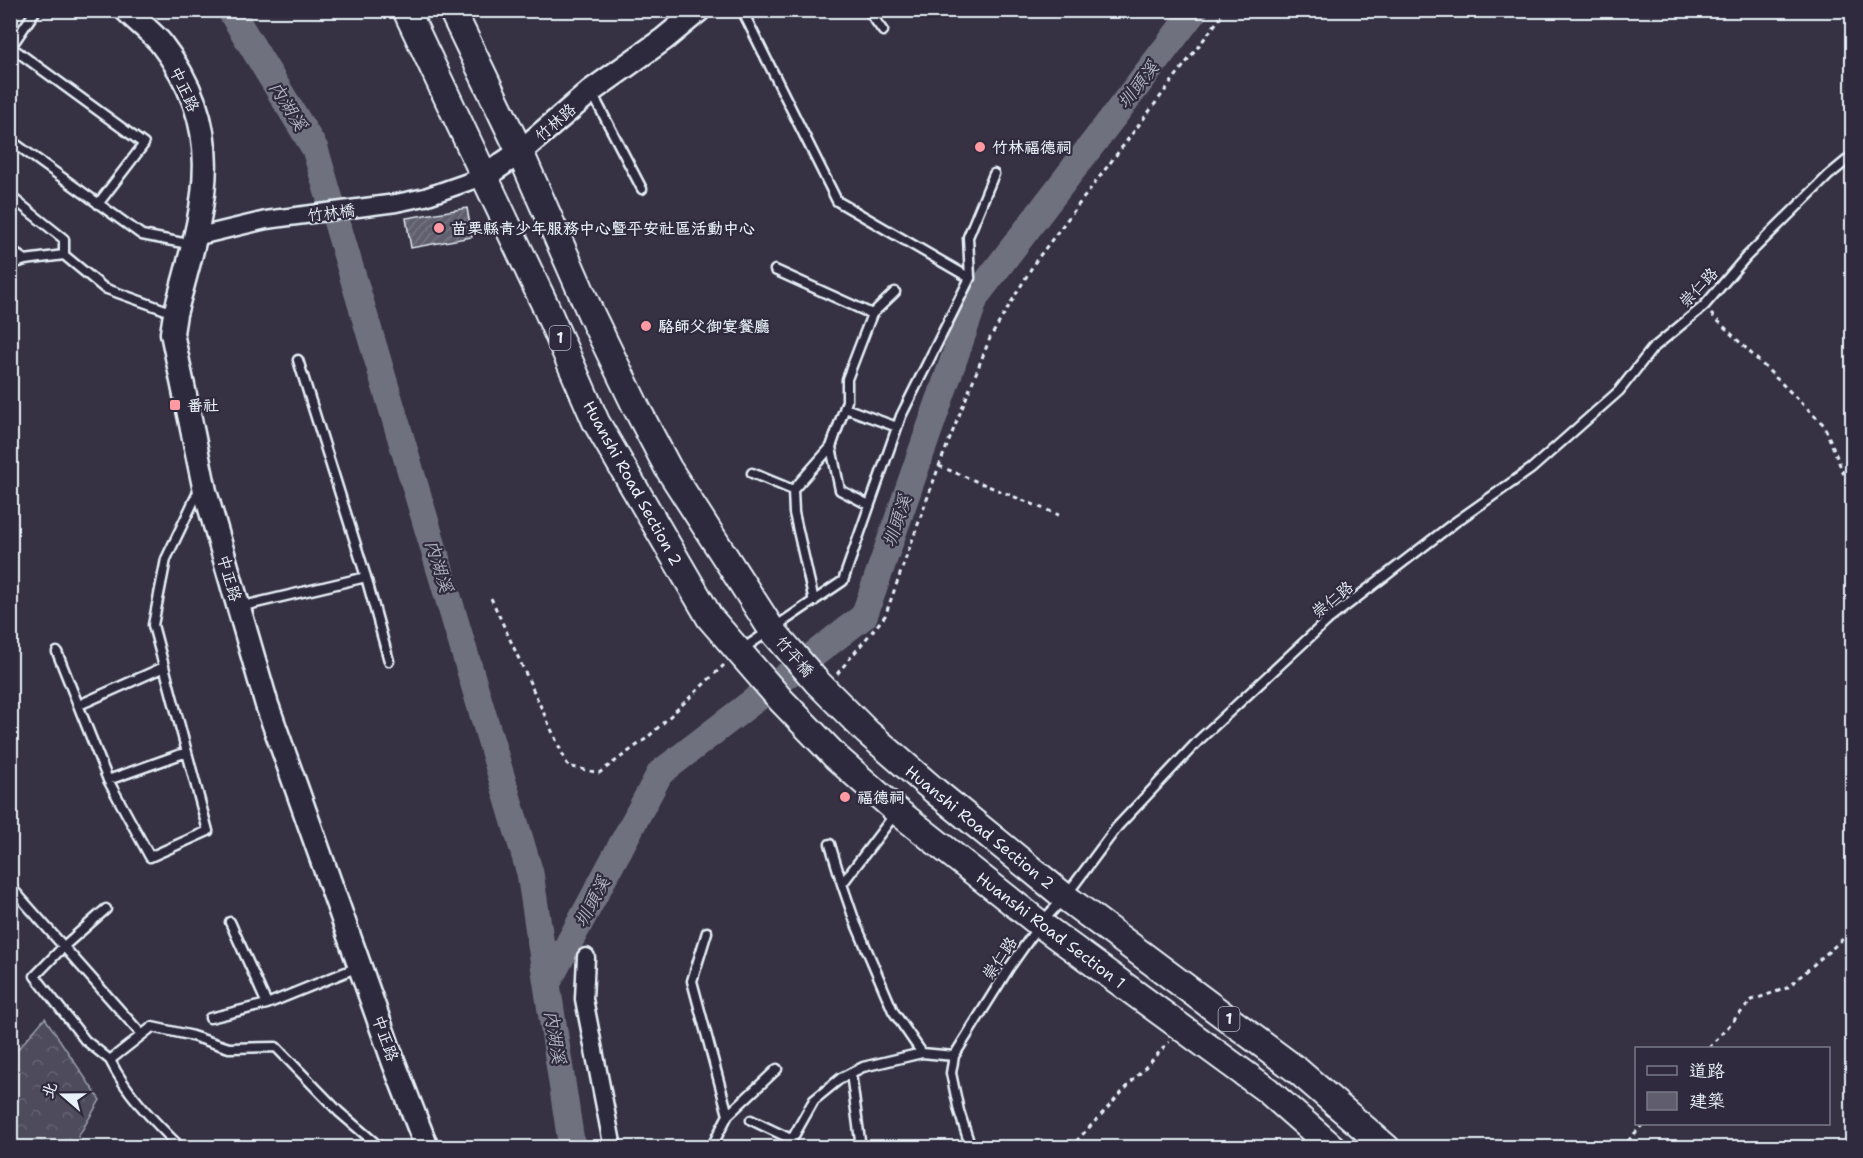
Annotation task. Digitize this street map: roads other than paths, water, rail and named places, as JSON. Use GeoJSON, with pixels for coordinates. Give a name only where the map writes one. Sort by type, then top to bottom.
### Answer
{"type":"FeatureCollection","features":[{"type":"Feature","properties":{"kind":"main road","name":"中正路"},"geometry":{"type":"LineString","coordinates":[[126,10],[159,41],[177,69],[194,101],[204,136],[206,163],[204,198],[172,333],[204,481],[267,705],[394,1063],[427,1148]]}},
{"type":"Feature","properties":{"kind":"main road","name":"Huanshi Road Section 2"},"geometry":{"type":"LineString","coordinates":[[406,10],[545,305],[596,422],[710,618],[738,651]]}},
{"type":"Feature","properties":{"kind":"main road","name":"1"},"geometry":{"type":"LineString","coordinates":[[452,10],[520,152],[591,314],[636,407],[668,468],[772,630]]}},
{"type":"Feature","properties":{"kind":"main road","name":"竹林路"},"geometry":{"type":"LineString","coordinates":[[485,176],[520,152],[591,91],[664,39],[699,10]]}},
{"type":"Feature","properties":{"kind":"main road","name":"竹平橋"},"geometry":{"type":"LineString","coordinates":[[772,630],[821,685]]}},
{"type":"Feature","properties":{"kind":"main road","name":"Huanshi Road Section 1"},"geometry":{"type":"LineString","coordinates":[[738,651],[837,758],[897,811],[1040,924],[1267,1090],[1333,1148]]}},
{"type":"Feature","properties":{"kind":"main road","name":"Huanshi Road Section 2"},"geometry":{"type":"LineString","coordinates":[[821,685],[867,732],[1065,897]]}},
{"type":"Feature","properties":{"kind":"main road","name":"1"},"geometry":{"type":"LineString","coordinates":[[1065,897],[1298,1071],[1387,1148]]}},
{"type":"Feature","properties":{"kind":"street","name":"竹林路"},"geometry":{"type":"LineString","coordinates":[[396,203],[425,197],[485,176]]}},
{"type":"Feature","properties":{"kind":"street","name":"竹林橋"},"geometry":{"type":"LineString","coordinates":[[195,237],[266,220],[396,203]]}},
{"type":"Feature","properties":{"kind":"street"},"geometry":{"type":"LineString","coordinates":[[586,957],[584,999],[613,1148]]}},
{"type":"Feature","properties":{"kind":"lane"},"geometry":{"type":"LineString","coordinates":[[36,10],[11,47],[144,144],[98,204]]}},
{"type":"Feature","properties":{"kind":"lane"},"geometry":{"type":"LineString","coordinates":[[742,10],[837,201],[970,278]]}},
{"type":"Feature","properties":{"kind":"lane"},"geometry":{"type":"LineString","coordinates":[[868,10],[883,31]]}},
{"type":"Feature","properties":{"kind":"lane"},"geometry":{"type":"LineString","coordinates":[[591,91],[642,189]]}},
{"type":"Feature","properties":{"kind":"lane"},"geometry":{"type":"LineString","coordinates":[[10,140],[142,235],[183,243],[195,237]]}},
{"type":"Feature","properties":{"kind":"lane","name":"崇仁路"},"geometry":{"type":"LineString","coordinates":[[954,1056],[1009,968],[1040,924],[1065,897],[1117,827],[1199,740],[1329,619],[1454,523],[1531,469],[1619,391],[1652,349],[1704,306],[1746,257],[1829,175],[1852,156]]}},
{"type":"Feature","properties":{"kind":"lane"},"geometry":{"type":"LineString","coordinates":[[738,651],[843,581],[901,416],[970,278],[968,237],[994,174]]}},
{"type":"Feature","properties":{"kind":"lane"},"geometry":{"type":"LineString","coordinates":[[10,196],[64,238],[64,255]]}},
{"type":"Feature","properties":{"kind":"lane"},"geometry":{"type":"LineString","coordinates":[[10,250],[25,260]]}},
{"type":"Feature","properties":{"kind":"lane"},"geometry":{"type":"LineString","coordinates":[[10,266],[25,260],[64,255],[104,288],[175,314]]}},
{"type":"Feature","properties":{"kind":"lane"},"geometry":{"type":"LineString","coordinates":[[775,270],[872,314]]}},
{"type":"Feature","properties":{"kind":"lane"},"geometry":{"type":"LineString","coordinates":[[814,601],[794,513],[793,490],[831,447],[848,400],[847,379],[872,314],[895,292]]}},
{"type":"Feature","properties":{"kind":"lane"},"geometry":{"type":"LineString","coordinates":[[298,360],[366,577],[389,661]]}},
{"type":"Feature","properties":{"kind":"lane"},"geometry":{"type":"LineString","coordinates":[[845,408],[897,427]]}},
{"type":"Feature","properties":{"kind":"lane"},"geometry":{"type":"LineString","coordinates":[[831,447],[840,490],[869,506]]}},
{"type":"Feature","properties":{"kind":"lane"},"geometry":{"type":"LineString","coordinates":[[752,473],[793,490]]}},
{"type":"Feature","properties":{"kind":"lane"},"geometry":{"type":"LineString","coordinates":[[57,652],[108,780],[150,857],[208,831],[153,625],[166,559],[204,481]]}},
{"type":"Feature","properties":{"kind":"lane"},"geometry":{"type":"LineString","coordinates":[[238,607],[366,577]]}},
{"type":"Feature","properties":{"kind":"lane"},"geometry":{"type":"LineString","coordinates":[[78,705],[164,667]]}},
{"type":"Feature","properties":{"kind":"lane"},"geometry":{"type":"LineString","coordinates":[[108,780],[187,752]]}},
{"type":"Feature","properties":{"kind":"lane"},"geometry":{"type":"LineString","coordinates":[[842,884],[897,811]]}},
{"type":"Feature","properties":{"kind":"lane"},"geometry":{"type":"LineString","coordinates":[[830,844],[855,922],[893,1011],[922,1053]]}},
{"type":"Feature","properties":{"kind":"lane"},"geometry":{"type":"LineString","coordinates":[[10,886],[142,1035]]}},
{"type":"Feature","properties":{"kind":"lane"},"geometry":{"type":"LineString","coordinates":[[106,909],[64,946],[35,976],[85,1040],[110,1060],[122,1083],[181,1148]]}},
{"type":"Feature","properties":{"kind":"lane"},"geometry":{"type":"LineString","coordinates":[[230,922],[267,1004]]}},
{"type":"Feature","properties":{"kind":"lane"},"geometry":{"type":"LineString","coordinates":[[707,932],[692,981],[728,1115]]}},
{"type":"Feature","properties":{"kind":"lane"},"geometry":{"type":"LineString","coordinates":[[210,1018],[267,1004],[361,965]]}},
{"type":"Feature","properties":{"kind":"lane"},"geometry":{"type":"LineString","coordinates":[[110,1060],[152,1027],[189,1035],[229,1048],[276,1047],[339,1112],[381,1148]]}},
{"type":"Feature","properties":{"kind":"lane"},"geometry":{"type":"LineString","coordinates":[[751,1120],[789,1143],[814,1100],[841,1078],[863,1067],[922,1053],[954,1056],[951,1073],[959,1111],[971,1148]]}},
{"type":"Feature","properties":{"kind":"lane"},"geometry":{"type":"LineString","coordinates":[[711,1148],[728,1115],[777,1069]]}},
{"type":"Feature","properties":{"kind":"lane"},"geometry":{"type":"LineString","coordinates":[[851,1073],[861,1148]]}},
{"type":"Feature","properties":{"kind":"waterway","name":"內湖溪"},"geometry":{"type":"LineString","coordinates":[[230,10],[315,149],[530,873],[572,1148]]}},
{"type":"Feature","properties":{"kind":"waterway","name":"圳頭溪"},"geometry":{"type":"LineString","coordinates":[[547,984],[660,773],[864,616],[976,296],[1195,10]]}},
{"type":"Feature","properties":{"kind":"place","name":"竹林福德祠"},"geometry":{"type":"Point","coordinates":[980,147]}},
{"type":"Feature","properties":{"kind":"place","name":"苗栗縣青少年服務中心暨平安社區活動中心"},"geometry":{"type":"Point","coordinates":[439,228]}},
{"type":"Feature","properties":{"kind":"place","name":"駱師父御宴餐廳"},"geometry":{"type":"Point","coordinates":[646,326]}},
{"type":"Feature","properties":{"kind":"place","name":"番社"},"geometry":{"type":"Point","coordinates":[175,405]}},
{"type":"Feature","properties":{"kind":"place","name":"福德祠"},"geometry":{"type":"Point","coordinates":[845,797]}}]}
